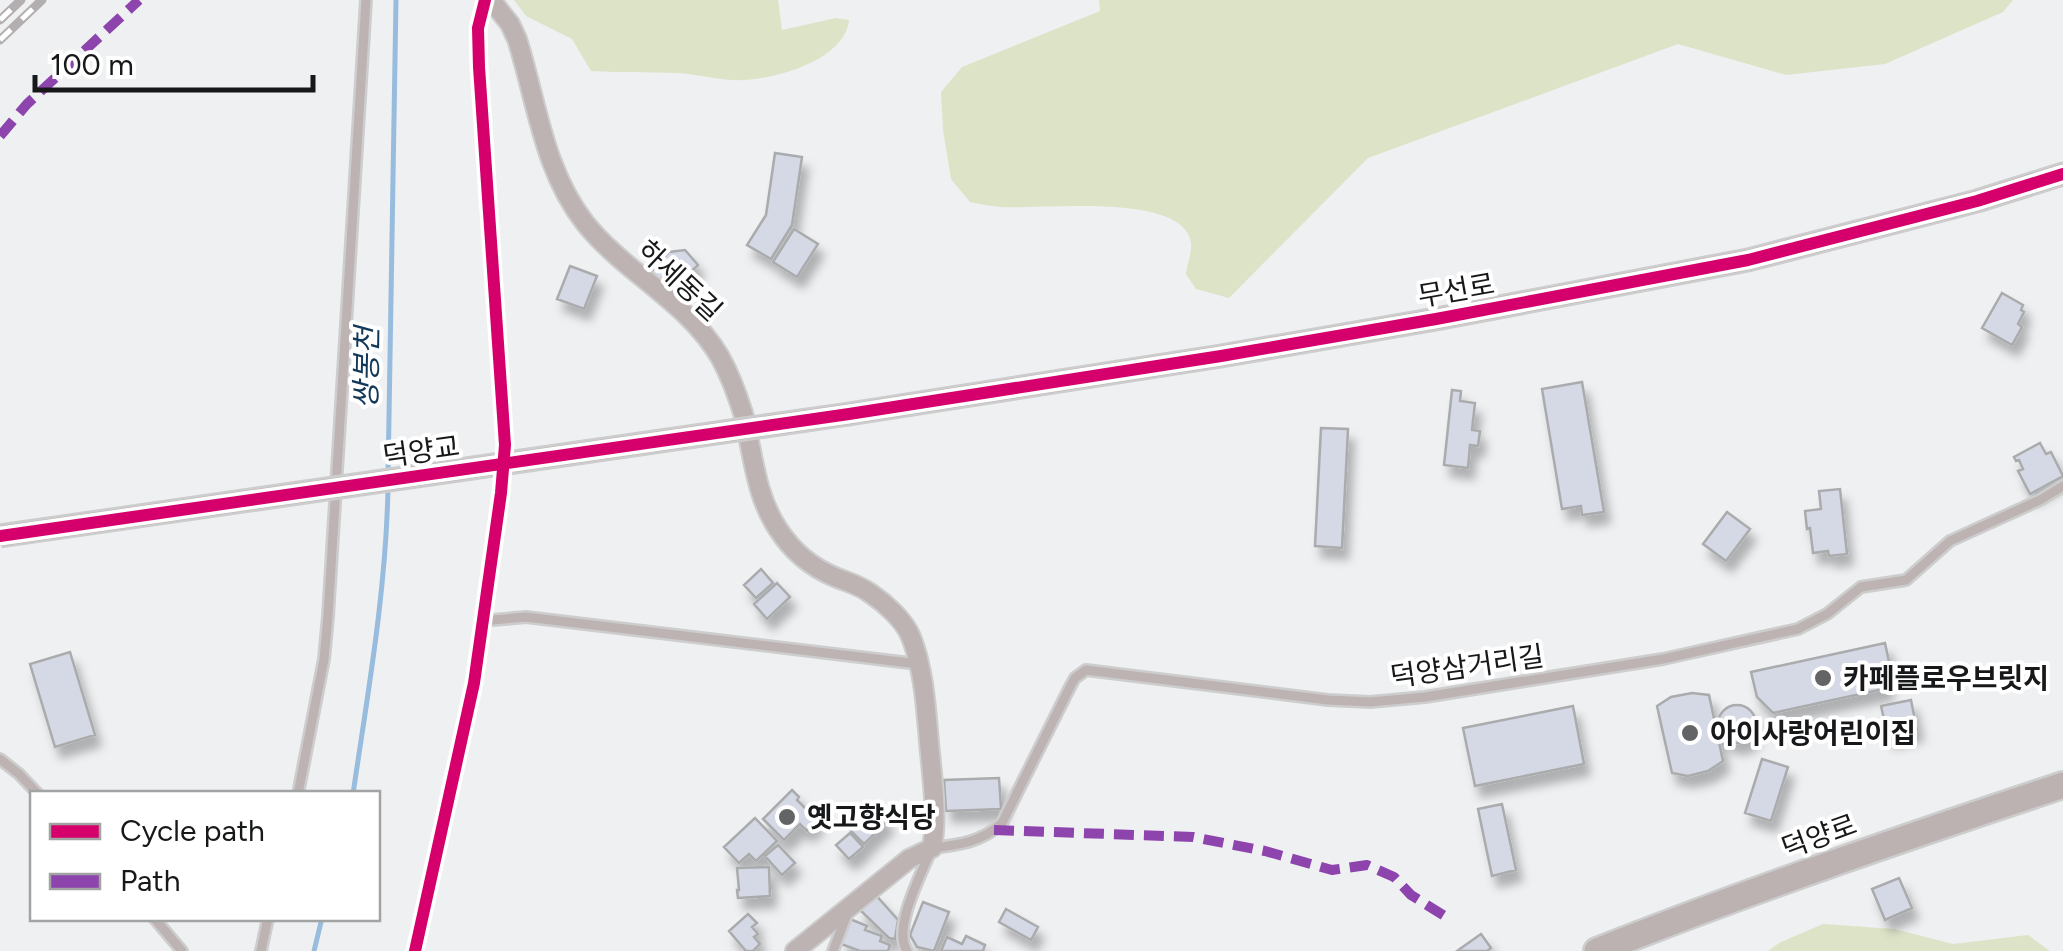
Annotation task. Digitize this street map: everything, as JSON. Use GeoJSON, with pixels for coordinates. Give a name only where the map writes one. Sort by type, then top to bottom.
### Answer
{"type":"FeatureCollection","features":[{"type":"Feature","properties":{"kind":"main road","name":"덕양로"},"geometry":{"type":"LineString","coordinates":[[1597,951],[1862,852],[2063,785]]}},
{"type":"Feature","properties":{"kind":"street","name":"하세동길"},"geometry":{"type":"LineString","coordinates":[[491,0],[517,39],[550,158],[566,195],[587,225],[695,324],[718,354],[742,412],[758,484],[780,532],[791,548],[815,566],[864,589],[909,632],[924,698],[936,808],[932,848]]}},
{"type":"Feature","properties":{"kind":"street","name":"무선로"},"geometry":{"type":"LineString","coordinates":[[849,414],[1221,356],[1748,260],[1958,206],[2063,174]]}},
{"type":"Feature","properties":{"kind":"street","name":"덕양교"},"geometry":{"type":"LineString","coordinates":[[0,536],[849,414]]}},
{"type":"Feature","properties":{"kind":"street"},"geometry":{"type":"LineString","coordinates":[[795,951],[909,859],[932,848]]}},
{"type":"Feature","properties":{"kind":"lane"},"geometry":{"type":"LineString","coordinates":[[299,791],[324,660],[328,616],[366,0]]}},
{"type":"Feature","properties":{"kind":"lane","name":"덕양삼거리길"},"geometry":{"type":"LineString","coordinates":[[932,848],[970,842],[1002,822],[1070,684],[1086,670],[1370,702],[1425,697],[1663,659],[1798,629],[1827,614],[1861,587],[1910,578],[1950,542],[2063,486]]}},
{"type":"Feature","properties":{"kind":"lane"},"geometry":{"type":"LineString","coordinates":[[481,621],[526,617],[918,664]]}},
{"type":"Feature","properties":{"kind":"lane"},"geometry":{"type":"LineString","coordinates":[[0,760],[35,791]]}},
{"type":"Feature","properties":{"kind":"lane","name":"하세동길"},"geometry":{"type":"LineString","coordinates":[[908,951],[902,939],[903,924],[932,848]]}},
{"type":"Feature","properties":{"kind":"lane"},"geometry":{"type":"LineString","coordinates":[[833,951],[850,906]]}},
{"type":"Feature","properties":{"kind":"lane"},"geometry":{"type":"LineString","coordinates":[[157,921],[182,951]]}},
{"type":"Feature","properties":{"kind":"lane"},"geometry":{"type":"LineString","coordinates":[[261,951],[267,921]]}},
{"type":"Feature","properties":{"kind":"green space"},"geometry":{"type":"Polygon","coordinates":[[[514,0],[778,0],[782,30],[836,18],[849,20],[844,35],[820,58],[784,73],[732,80],[678,73],[591,71],[572,39],[526,16],[514,0]]]}},
{"type":"Feature","properties":{"kind":"green space"},"geometry":{"type":"Polygon","coordinates":[[[1099,0],[2013,0],[2003,12],[1885,64],[1786,75],[1678,44],[1368,158],[1229,298],[1196,289],[1186,274],[1191,243],[1182,227],[1164,216],[1107,207],[985,205],[970,202],[951,179],[941,92],[962,67],[1100,11],[1099,0]]]}},
{"type":"Feature","properties":{"kind":"green space"},"geometry":{"type":"Polygon","coordinates":[[[1823,924],[1894,929],[1953,944],[2028,935],[2050,951],[1768,951],[1823,924]]]}},
{"type":"Feature","properties":{"kind":"building"},"geometry":{"type":"Polygon","coordinates":[[[775,153],[802,157],[792,225],[771,259],[747,245],[766,215],[775,153]]]}},
{"type":"Feature","properties":{"kind":"building"},"geometry":{"type":"Polygon","coordinates":[[[794,229],[818,244],[797,277],[773,262],[794,229]]]}},
{"type":"Feature","properties":{"kind":"building"},"geometry":{"type":"Polygon","coordinates":[[[685,250],[698,265],[677,286],[666,286],[651,272],[669,252],[685,250]]]}},
{"type":"Feature","properties":{"kind":"building"},"geometry":{"type":"Polygon","coordinates":[[[570,266],[597,276],[584,309],[557,299],[570,266]]]}},
{"type":"Feature","properties":{"kind":"building"},"geometry":{"type":"Polygon","coordinates":[[[2002,293],[2023,305],[2018,324],[2022,327],[2012,345],[1982,328],[2002,293]]]}},
{"type":"Feature","properties":{"kind":"building"},"geometry":{"type":"Polygon","coordinates":[[[1582,382],[1604,512],[1582,515],[1581,506],[1562,509],[1542,389],[1582,382]]]}},
{"type":"Feature","properties":{"kind":"building"},"geometry":{"type":"Polygon","coordinates":[[[1452,390],[1461,391],[1460,401],[1475,403],[1472,430],[1480,431],[1478,446],[1470,445],[1468,468],[1444,465],[1452,390]]]}},
{"type":"Feature","properties":{"kind":"building"},"geometry":{"type":"Polygon","coordinates":[[[1321,428],[1348,429],[1342,548],[1315,546],[1321,428]]]}},
{"type":"Feature","properties":{"kind":"building"},"geometry":{"type":"Polygon","coordinates":[[[2040,443],[2046,454],[2051,452],[2063,476],[2030,494],[2018,471],[2023,469],[2014,457],[2040,443]]]}},
{"type":"Feature","properties":{"kind":"building"},"geometry":{"type":"Polygon","coordinates":[[[1840,489],[1847,554],[1813,553],[1805,511],[1821,509],[1819,491],[1840,489]]]}},
{"type":"Feature","properties":{"kind":"building"},"geometry":{"type":"Polygon","coordinates":[[[1727,512],[1750,529],[1726,561],[1703,544],[1727,512]]]}},
{"type":"Feature","properties":{"kind":"building"},"geometry":{"type":"Polygon","coordinates":[[[761,569],[773,583],[756,598],[744,585],[761,569]]]}},
{"type":"Feature","properties":{"kind":"building"},"geometry":{"type":"Polygon","coordinates":[[[777,583],[790,597],[767,619],[754,604],[777,583]]]}},
{"type":"Feature","properties":{"kind":"building"},"geometry":{"type":"Polygon","coordinates":[[[1885,643],[1889,662],[1883,664],[1888,688],[1773,713],[1757,697],[1751,672],[1885,643]]]}},
{"type":"Feature","properties":{"kind":"building"},"geometry":{"type":"Polygon","coordinates":[[[70,652],[95,735],[55,747],[30,664],[70,652]]]}},
{"type":"Feature","properties":{"kind":"building","name":"아이사랑어린이집"},"geometry":{"type":"Polygon","coordinates":[[[1709,695],[1723,761],[1708,771],[1688,776],[1672,773],[1657,706],[1671,697],[1709,695]]]}},
{"type":"Feature","properties":{"kind":"building"},"geometry":{"type":"Polygon","coordinates":[[[1911,700],[1917,730],[1888,737],[1881,706],[1911,700]]]}},
{"type":"Feature","properties":{"kind":"building"},"geometry":{"type":"Polygon","coordinates":[[[1737,705],[1751,710],[1756,724],[1751,738],[1737,743],[1723,738],[1718,724],[1723,710],[1737,705]]]}},
{"type":"Feature","properties":{"kind":"building"},"geometry":{"type":"Polygon","coordinates":[[[1573,706],[1584,764],[1475,786],[1463,728],[1573,706]]]}},
{"type":"Feature","properties":{"kind":"building"},"geometry":{"type":"Polygon","coordinates":[[[1762,759],[1788,767],[1771,821],[1745,813],[1762,759]]]}},
{"type":"Feature","properties":{"kind":"building"},"geometry":{"type":"Polygon","coordinates":[[[999,778],[1001,809],[946,811],[944,780],[999,778]]]}},
{"type":"Feature","properties":{"kind":"building"},"geometry":{"type":"Polygon","coordinates":[[[792,790],[818,821],[807,831],[800,824],[784,840],[763,819],[792,790]]]}},
{"type":"Feature","properties":{"kind":"building"},"geometry":{"type":"Polygon","coordinates":[[[1502,804],[1516,870],[1492,876],[1478,809],[1502,804]]]}},
{"type":"Feature","properties":{"kind":"building"},"geometry":{"type":"Polygon","coordinates":[[[874,806],[888,821],[864,844],[849,829],[874,806]]]}},
{"type":"Feature","properties":{"kind":"building"},"geometry":{"type":"Polygon","coordinates":[[[755,818],[777,841],[756,861],[749,854],[739,863],[724,847],[755,818]]]}},
{"type":"Feature","properties":{"kind":"building"},"geometry":{"type":"Polygon","coordinates":[[[850,833],[863,847],[849,859],[836,845],[850,833]]]}},
{"type":"Feature","properties":{"kind":"building"},"geometry":{"type":"Polygon","coordinates":[[[778,845],[795,863],[782,875],[765,856],[778,845]]]}},
{"type":"Feature","properties":{"kind":"building"},"geometry":{"type":"Polygon","coordinates":[[[769,867],[770,896],[738,898],[737,868],[769,867]]]}},
{"type":"Feature","properties":{"kind":"building"},"geometry":{"type":"Polygon","coordinates":[[[1899,878],[1912,908],[1885,920],[1872,889],[1899,878]]]}},
{"type":"Feature","properties":{"kind":"building"},"geometry":{"type":"Polygon","coordinates":[[[874,893],[898,920],[895,939],[889,938],[859,909],[874,893]]]}},
{"type":"Feature","properties":{"kind":"building"},"geometry":{"type":"Polygon","coordinates":[[[923,902],[949,912],[934,951],[917,947],[910,935],[923,902]]]}},
{"type":"Feature","properties":{"kind":"building"},"geometry":{"type":"Polygon","coordinates":[[[1006,909],[1038,927],[1031,940],[999,922],[1006,909]]]}},
{"type":"Feature","properties":{"kind":"building"},"geometry":{"type":"Polygon","coordinates":[[[748,914],[757,923],[752,927],[760,944],[753,951],[746,951],[729,931],[748,914]]]}},
{"type":"Feature","properties":{"kind":"building"},"geometry":{"type":"Polygon","coordinates":[[[850,919],[882,936],[880,941],[890,945],[888,951],[860,951],[841,944],[850,919]]]}},
{"type":"Feature","properties":{"kind":"building"},"geometry":{"type":"Polygon","coordinates":[[[1481,934],[1491,948],[1487,951],[1457,951],[1481,934]]]}},
{"type":"Feature","properties":{"kind":"building"},"geometry":{"type":"Polygon","coordinates":[[[966,936],[985,945],[983,951],[941,951],[947,937],[962,944],[966,936]]]}},
{"type":"Feature","properties":{"kind":"waterway","name":"쌍봉천"},"geometry":{"type":"LineString","coordinates":[[388,477],[396,0]]}},
{"type":"Feature","properties":{"kind":"waterway","name":"쌍봉천"},"geometry":{"type":"LineString","coordinates":[[353,791],[380,603],[388,488]]}},
{"type":"Feature","properties":{"kind":"waterway","name":"쌍봉천"},"geometry":{"type":"LineString","coordinates":[[314,951],[321,921]]}},
{"type":"Feature","properties":{"kind":"railway"},"geometry":{"type":"LineString","coordinates":[[0,20],[21,0]]}},
{"type":"Feature","properties":{"kind":"railway"},"geometry":{"type":"LineString","coordinates":[[0,40],[42,0]]}},
{"type":"Feature","properties":{"kind":"marked path"},"geometry":{"type":"LineString","coordinates":[[0,136],[27,104],[139,0]]}},
{"type":"Feature","properties":{"kind":"marked path"},"geometry":{"type":"LineString","coordinates":[[994,830],[1193,837],[1265,851],[1332,870],[1367,865],[1394,877],[1411,895],[1451,920]]}},
{"type":"Feature","properties":{"kind":"cycle path"},"geometry":{"type":"LineString","coordinates":[[415,951],[474,683],[505,445],[479,67],[478,28],[485,0]]}},
{"type":"Feature","properties":{"kind":"cycle path"},"geometry":{"type":"LineString","coordinates":[[0,536],[849,414],[1436,319],[1748,260],[1977,201],[2063,174]]}},
{"type":"Feature","properties":{"kind":"place","name":"카페플로우브릿지"},"geometry":{"type":"Point","coordinates":[1823,678]}},
{"type":"Feature","properties":{"kind":"place","name":"아이사랑어린이집"},"geometry":{"type":"Point","coordinates":[1690,733]}},
{"type":"Feature","properties":{"kind":"place","name":"옛고향식당"},"geometry":{"type":"Point","coordinates":[787,817]}}]}
